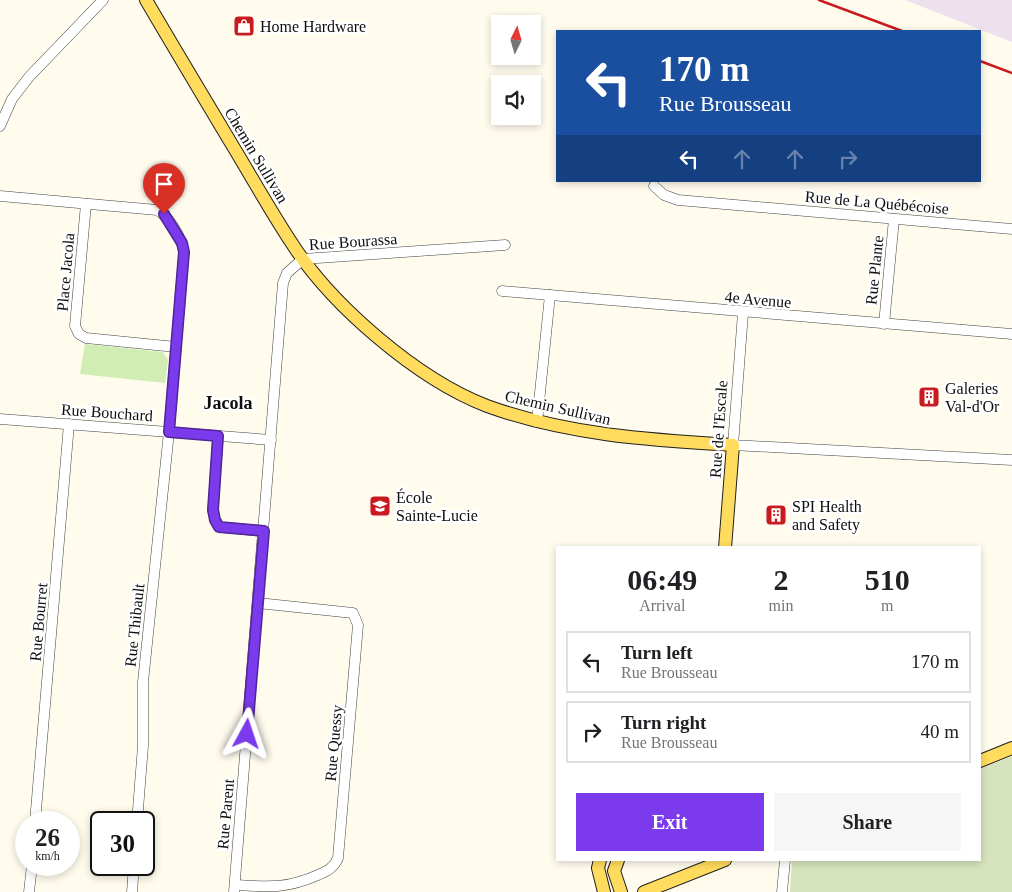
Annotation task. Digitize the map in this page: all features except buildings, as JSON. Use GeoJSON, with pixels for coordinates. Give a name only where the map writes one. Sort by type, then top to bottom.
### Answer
{"type":"FeatureCollection","features":[{"type":"Feature","properties":{"kind":"main road","name":"Chemin Sullivan"},"geometry":{"type":"LineString","coordinates":[[146,0],[291,243],[326,287],[389,346],[426,374],[485,405],[537,422],[608,436],[733,445]]}},
{"type":"Feature","properties":{"kind":"main road","name":"Rue de l'Escale"},"geometry":{"type":"LineString","coordinates":[[725,546],[733,445]]}},
{"type":"Feature","properties":{"kind":"main road"},"geometry":{"type":"LineString","coordinates":[[981,761],[1012,748]]}},
{"type":"Feature","properties":{"kind":"main road"},"geometry":{"type":"LineString","coordinates":[[600,861],[598,868],[604,892]]}},
{"type":"Feature","properties":{"kind":"main road"},"geometry":{"type":"LineString","coordinates":[[618,861],[614,871],[621,892]]}},
{"type":"Feature","properties":{"kind":"main road"},"geometry":{"type":"LineString","coordinates":[[644,892],[722,861]]}},
{"type":"Feature","properties":{"kind":"street"},"geometry":{"type":"LineString","coordinates":[[0,126],[12,99],[29,77],[103,0]]}},
{"type":"Feature","properties":{"kind":"street","name":"Rue de La Québécoise"},"geometry":{"type":"LineString","coordinates":[[654,186],[664,195],[678,200],[1012,229]]}},
{"type":"Feature","properties":{"kind":"street"},"geometry":{"type":"LineString","coordinates":[[0,196],[157,210],[164,214],[178,236],[184,252],[169,432]]}},
{"type":"Feature","properties":{"kind":"street","name":"Place Jacola"},"geometry":{"type":"LineString","coordinates":[[86,204],[75,326],[78,334],[86,338],[176,347]]}},
{"type":"Feature","properties":{"kind":"street","name":"Rue Plante"},"geometry":{"type":"LineString","coordinates":[[884,324],[894,219]]}},
{"type":"Feature","properties":{"kind":"street","name":"Rue Bourassa"},"geometry":{"type":"LineString","coordinates":[[271,440],[284,283],[287,273],[303,259],[505,245]]}},
{"type":"Feature","properties":{"kind":"street","name":"4e Avenue"},"geometry":{"type":"LineString","coordinates":[[502,291],[743,313],[1012,334]]}},
{"type":"Feature","properties":{"kind":"street"},"geometry":{"type":"LineString","coordinates":[[537,422],[550,295]]}},
{"type":"Feature","properties":{"kind":"street","name":"Rue de l'Escale"},"geometry":{"type":"LineString","coordinates":[[733,445],[743,313]]}},
{"type":"Feature","properties":{"kind":"street","name":"Rue Bouchard"},"geometry":{"type":"LineString","coordinates":[[0,420],[271,440]]}},
{"type":"Feature","properties":{"kind":"street","name":"Rue Bourret"},"geometry":{"type":"LineString","coordinates":[[36,811],[70,424]]}},
{"type":"Feature","properties":{"kind":"street","name":"Rue Thibault"},"geometry":{"type":"LineString","coordinates":[[138,811],[143,746],[143,682],[169,432]]}},
{"type":"Feature","properties":{"kind":"street"},"geometry":{"type":"LineString","coordinates":[[218,436],[213,510],[215,520],[219,527],[264,531]]}},
{"type":"Feature","properties":{"kind":"street","name":"Rue Parent"},"geometry":{"type":"LineString","coordinates":[[234,888],[271,440]]}},
{"type":"Feature","properties":{"kind":"street","name":"Chemin Sullivan"},"geometry":{"type":"LineString","coordinates":[[733,445],[1012,460]]}},
{"type":"Feature","properties":{"kind":"street","name":"Rue Quessy"},"geometry":{"type":"LineString","coordinates":[[234,888],[282,887],[296,884],[330,869],[336,864],[358,625],[353,613],[258,603]]}},
{"type":"Feature","properties":{"kind":"street"},"geometry":{"type":"LineString","coordinates":[[782,892],[784,861]]}},
{"type":"Feature","properties":{"kind":"street"},"geometry":{"type":"LineString","coordinates":[[29,892],[31,876]]}},
{"type":"Feature","properties":{"kind":"street"},"geometry":{"type":"LineString","coordinates":[[132,892],[133,876]]}},
{"type":"Feature","properties":{"kind":"shaded area"},"geometry":{"type":"Polygon","coordinates":[[[905,0],[1012,0],[1012,42],[905,0]]]}},
{"type":"Feature","properties":{"kind":"green space"},"geometry":{"type":"Polygon","coordinates":[[[85,344],[163,352],[168,360],[165,383],[80,374],[85,344]]]}},
{"type":"Feature","properties":{"kind":"green space"},"geometry":{"type":"Polygon","coordinates":[[[1012,756],[1012,892],[790,892],[792,861],[981,861],[981,769],[1012,756]]]}},
{"type":"Feature","properties":{"kind":"railway"},"geometry":{"type":"LineString","coordinates":[[819,0],[899,30]]}},
{"type":"Feature","properties":{"kind":"railway"},"geometry":{"type":"LineString","coordinates":[[981,61],[1012,73]]}},
{"type":"Feature","properties":{"kind":"place","name":"Home Hardware"},"geometry":{"type":"Point","coordinates":[244,26]}},
{"type":"Feature","properties":{"kind":"place","name":"Galeries Val-d'Or"},"geometry":{"type":"Point","coordinates":[929,397]}},
{"type":"Feature","properties":{"kind":"place","name":"École Sainte-Lucie"},"geometry":{"type":"Point","coordinates":[380,506]}},
{"type":"Feature","properties":{"kind":"place","name":"SPI Health and Safety"},"geometry":{"type":"Point","coordinates":[776,515]}},
{"type":"Feature","properties":{"kind":"district","name":"Jacola"},"geometry":{"type":"Point","coordinates":[228,403]}},
{"type":"Feature","properties":{"kind":"route"},"geometry":{"type":"LineString","coordinates":[[164,214],[182,243],[184,252],[169,432],[218,436],[213,510],[215,520],[219,527],[264,531],[247,734]]}}]}
